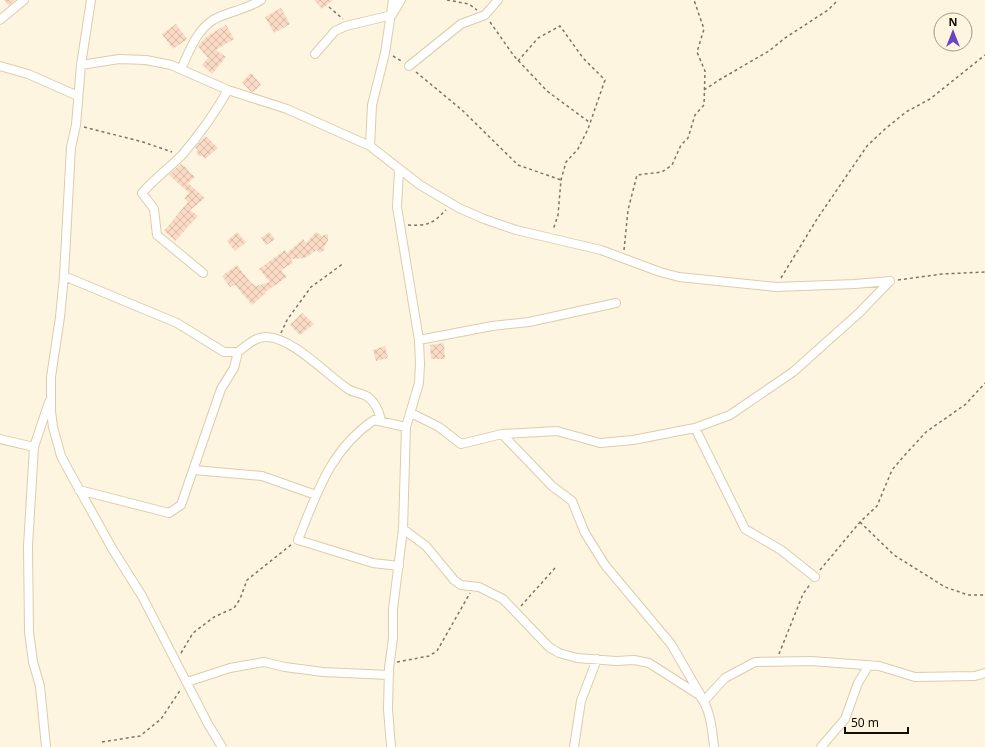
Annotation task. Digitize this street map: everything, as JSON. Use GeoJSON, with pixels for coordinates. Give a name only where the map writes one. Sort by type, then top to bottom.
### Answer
{"type":"FeatureCollection","features":[{"type":"Feature","properties":{"kind":"street"},"geometry":{"type":"LineString","coordinates":[[0,20],[24,0]]}},
{"type":"Feature","properties":{"kind":"street"},"geometry":{"type":"LineString","coordinates":[[91,0],[81,65],[76,125],[71,147],[64,276],[60,317],[51,377],[50,397],[53,427],[57,444],[69,472],[142,596],[186,682],[222,747]]}},
{"type":"Feature","properties":{"kind":"street"},"geometry":{"type":"LineString","coordinates":[[181,69],[199,32],[214,20],[250,7],[262,0]]}},
{"type":"Feature","properties":{"kind":"street"},"geometry":{"type":"LineString","coordinates":[[370,146],[372,105],[385,53],[392,15],[393,0]]}},
{"type":"Feature","properties":{"kind":"street"},"geometry":{"type":"LineString","coordinates":[[314,54],[335,31],[392,15],[401,0]]}},
{"type":"Feature","properties":{"kind":"street"},"geometry":{"type":"LineString","coordinates":[[408,66],[461,24],[485,14],[498,0]]}},
{"type":"Feature","properties":{"kind":"street"},"geometry":{"type":"LineString","coordinates":[[81,65],[119,59],[139,60],[170,65],[228,90],[287,109],[370,146],[399,170],[452,204],[484,219],[516,230],[600,250],[660,272],[679,277],[776,287],[890,281]]}},
{"type":"Feature","properties":{"kind":"street"},"geometry":{"type":"LineString","coordinates":[[0,66],[28,74],[78,96]]}},
{"type":"Feature","properties":{"kind":"street"},"geometry":{"type":"LineString","coordinates":[[203,273],[157,236],[154,209],[142,194],[156,178],[181,155],[214,114],[228,90]]}},
{"type":"Feature","properties":{"kind":"street"},"geometry":{"type":"LineString","coordinates":[[391,747],[388,709],[389,671],[393,638],[393,609],[404,529],[406,427],[419,384],[419,340],[397,207],[399,170]]}},
{"type":"Feature","properties":{"kind":"street"},"geometry":{"type":"LineString","coordinates":[[64,276],[177,324],[224,352],[238,352],[251,342],[266,337],[277,340],[300,352],[350,390],[368,397],[378,408],[381,420]]}},
{"type":"Feature","properties":{"kind":"street"},"geometry":{"type":"LineString","coordinates":[[410,413],[439,427],[461,444],[502,434],[557,431],[600,443],[633,440],[695,428],[730,415],[793,372],[859,313],[890,281]]}},
{"type":"Feature","properties":{"kind":"street"},"geometry":{"type":"LineString","coordinates":[[419,340],[492,326],[529,322],[616,303]]}},
{"type":"Feature","properties":{"kind":"street"},"geometry":{"type":"LineString","coordinates":[[79,490],[169,513],[181,505],[221,389],[234,368],[238,352]]}},
{"type":"Feature","properties":{"kind":"street"},"geometry":{"type":"LineString","coordinates":[[46,747],[40,686],[33,662],[28,622],[28,546],[34,447],[50,397]]}},
{"type":"Feature","properties":{"kind":"street"},"geometry":{"type":"LineString","coordinates":[[399,566],[373,563],[298,540],[322,481],[340,450],[358,431],[374,420],[381,420],[406,427]]}},
{"type":"Feature","properties":{"kind":"street"},"geometry":{"type":"LineString","coordinates":[[695,428],[745,529],[781,550],[815,577]]}},
{"type":"Feature","properties":{"kind":"street"},"geometry":{"type":"LineString","coordinates":[[502,434],[552,486],[572,501],[585,533],[605,565],[671,644],[704,700],[712,726],[714,747]]}},
{"type":"Feature","properties":{"kind":"street"},"geometry":{"type":"LineString","coordinates":[[0,439],[34,447]]}},
{"type":"Feature","properties":{"kind":"street"},"geometry":{"type":"LineString","coordinates":[[194,470],[262,476],[316,495]]}},
{"type":"Feature","properties":{"kind":"street"},"geometry":{"type":"LineString","coordinates":[[404,529],[426,546],[454,580],[462,585],[492,592],[503,598],[549,647],[559,653],[577,658],[616,662],[634,660],[649,663],[699,695],[704,700]]}},
{"type":"Feature","properties":{"kind":"street"},"geometry":{"type":"LineString","coordinates":[[574,747],[581,701],[597,659]]}},
{"type":"Feature","properties":{"kind":"street"},"geometry":{"type":"LineString","coordinates":[[704,700],[725,678],[755,662],[811,661],[869,665],[879,666],[915,678],[975,676],[985,674]]}},
{"type":"Feature","properties":{"kind":"street"},"geometry":{"type":"LineString","coordinates":[[186,682],[230,668],[264,662],[285,668],[323,672],[389,671]]}},
{"type":"Feature","properties":{"kind":"street"},"geometry":{"type":"LineString","coordinates":[[821,747],[845,719],[858,683],[869,665]]}},
{"type":"Feature","properties":{"kind":"path"},"geometry":{"type":"LineString","coordinates":[[447,0],[469,4],[485,14],[518,61],[547,90],[590,123]]}},
{"type":"Feature","properties":{"kind":"path"},"geometry":{"type":"LineString","coordinates":[[623,258],[628,210],[637,175],[662,172],[672,165],[681,145],[688,138],[695,115],[704,105],[705,71],[697,52],[704,29],[694,0]]}},
{"type":"Feature","properties":{"kind":"path"},"geometry":{"type":"LineString","coordinates":[[704,90],[769,51],[785,38],[828,10],[838,0]]}},
{"type":"Feature","properties":{"kind":"path"},"geometry":{"type":"LineString","coordinates":[[329,7],[353,25]]}},
{"type":"Feature","properties":{"kind":"path"},"geometry":{"type":"LineString","coordinates":[[518,61],[538,38],[560,26],[583,58],[605,80],[590,123],[578,149],[566,162],[561,180],[558,214],[551,238]]}},
{"type":"Feature","properties":{"kind":"path"},"geometry":{"type":"LineString","coordinates":[[385,53],[400,59],[462,110],[518,165],[561,180]]}},
{"type":"Feature","properties":{"kind":"path"},"geometry":{"type":"LineString","coordinates":[[776,287],[817,219],[867,146],[906,112],[930,99],[985,55]]}},
{"type":"Feature","properties":{"kind":"path"},"geometry":{"type":"LineString","coordinates":[[76,125],[143,142],[181,155]]}},
{"type":"Feature","properties":{"kind":"path"},"geometry":{"type":"LineString","coordinates":[[400,224],[424,226],[436,220],[452,204]]}},
{"type":"Feature","properties":{"kind":"path"},"geometry":{"type":"LineString","coordinates":[[277,340],[287,320],[311,287],[344,263]]}},
{"type":"Feature","properties":{"kind":"path"},"geometry":{"type":"LineString","coordinates":[[890,281],[942,274],[985,272]]}},
{"type":"Feature","properties":{"kind":"path"},"geometry":{"type":"LineString","coordinates":[[776,662],[803,594],[860,522],[877,506],[892,470],[926,432],[966,404],[985,383]]}},
{"type":"Feature","properties":{"kind":"path"},"geometry":{"type":"LineString","coordinates":[[860,522],[894,555],[945,587],[968,595],[985,595]]}},
{"type":"Feature","properties":{"kind":"path"},"geometry":{"type":"LineString","coordinates":[[176,662],[193,633],[214,617],[234,608],[240,599],[247,580],[265,564],[298,540]]}},
{"type":"Feature","properties":{"kind":"path"},"geometry":{"type":"LineString","coordinates":[[516,612],[555,568]]}},
{"type":"Feature","properties":{"kind":"path"},"geometry":{"type":"LineString","coordinates":[[389,671],[400,661],[416,659],[437,651],[473,587]]}},
{"type":"Feature","properties":{"kind":"path"},"geometry":{"type":"LineString","coordinates":[[102,742],[140,736],[161,719],[186,682]]}},
{"type":"Feature","properties":{"kind":"building"},"geometry":{"type":"Polygon","coordinates":[[[4,0],[15,0],[9,6],[4,0]]]}},
{"type":"Feature","properties":{"kind":"building"},"geometry":{"type":"Polygon","coordinates":[[[314,0],[333,0],[322,9],[314,0]]]}},
{"type":"Feature","properties":{"kind":"building"},"geometry":{"type":"Polygon","coordinates":[[[281,8],[290,24],[274,33],[265,17],[281,8]]]}},
{"type":"Feature","properties":{"kind":"building"},"geometry":{"type":"Polygon","coordinates":[[[176,24],[187,39],[173,49],[162,34],[176,24]]]}},
{"type":"Feature","properties":{"kind":"building"},"geometry":{"type":"Polygon","coordinates":[[[226,25],[234,39],[216,50],[226,57],[212,74],[202,65],[208,58],[198,46],[206,37],[226,25]]]}},
{"type":"Feature","properties":{"kind":"building"},"geometry":{"type":"Polygon","coordinates":[[[251,73],[261,85],[253,92],[250,91],[242,82],[251,73]]]}},
{"type":"Feature","properties":{"kind":"building"},"geometry":{"type":"Polygon","coordinates":[[[206,136],[218,148],[205,159],[203,156],[199,156],[196,152],[198,150],[195,147],[206,136]]]}},
{"type":"Feature","properties":{"kind":"building"},"geometry":{"type":"Polygon","coordinates":[[[181,164],[195,177],[188,183],[205,198],[190,210],[198,216],[175,241],[164,231],[188,202],[184,198],[189,193],[169,175],[181,164]]]}},
{"type":"Feature","properties":{"kind":"building"},"geometry":{"type":"Polygon","coordinates":[[[237,232],[246,242],[235,251],[227,241],[237,232]]]}},
{"type":"Feature","properties":{"kind":"building"},"geometry":{"type":"Polygon","coordinates":[[[269,232],[275,239],[266,245],[261,238],[269,232]]]}},
{"type":"Feature","properties":{"kind":"building"},"geometry":{"type":"Polygon","coordinates":[[[316,232],[322,236],[328,234],[328,241],[324,247],[325,250],[319,253],[317,250],[305,258],[291,259],[293,263],[281,270],[287,277],[265,292],[266,293],[252,305],[235,285],[230,287],[222,276],[237,265],[251,283],[256,286],[270,282],[259,269],[285,250],[287,253],[303,239],[306,243],[316,232]]]}},
{"type":"Feature","properties":{"kind":"building"},"geometry":{"type":"Polygon","coordinates":[[[302,313],[314,324],[300,335],[290,325],[302,313]]]}},
{"type":"Feature","properties":{"kind":"building"},"geometry":{"type":"Polygon","coordinates":[[[444,343],[445,359],[431,359],[430,345],[444,343]]]}},
{"type":"Feature","properties":{"kind":"building"},"geometry":{"type":"Polygon","coordinates":[[[385,346],[388,358],[376,361],[373,350],[385,346]]]}}]}
